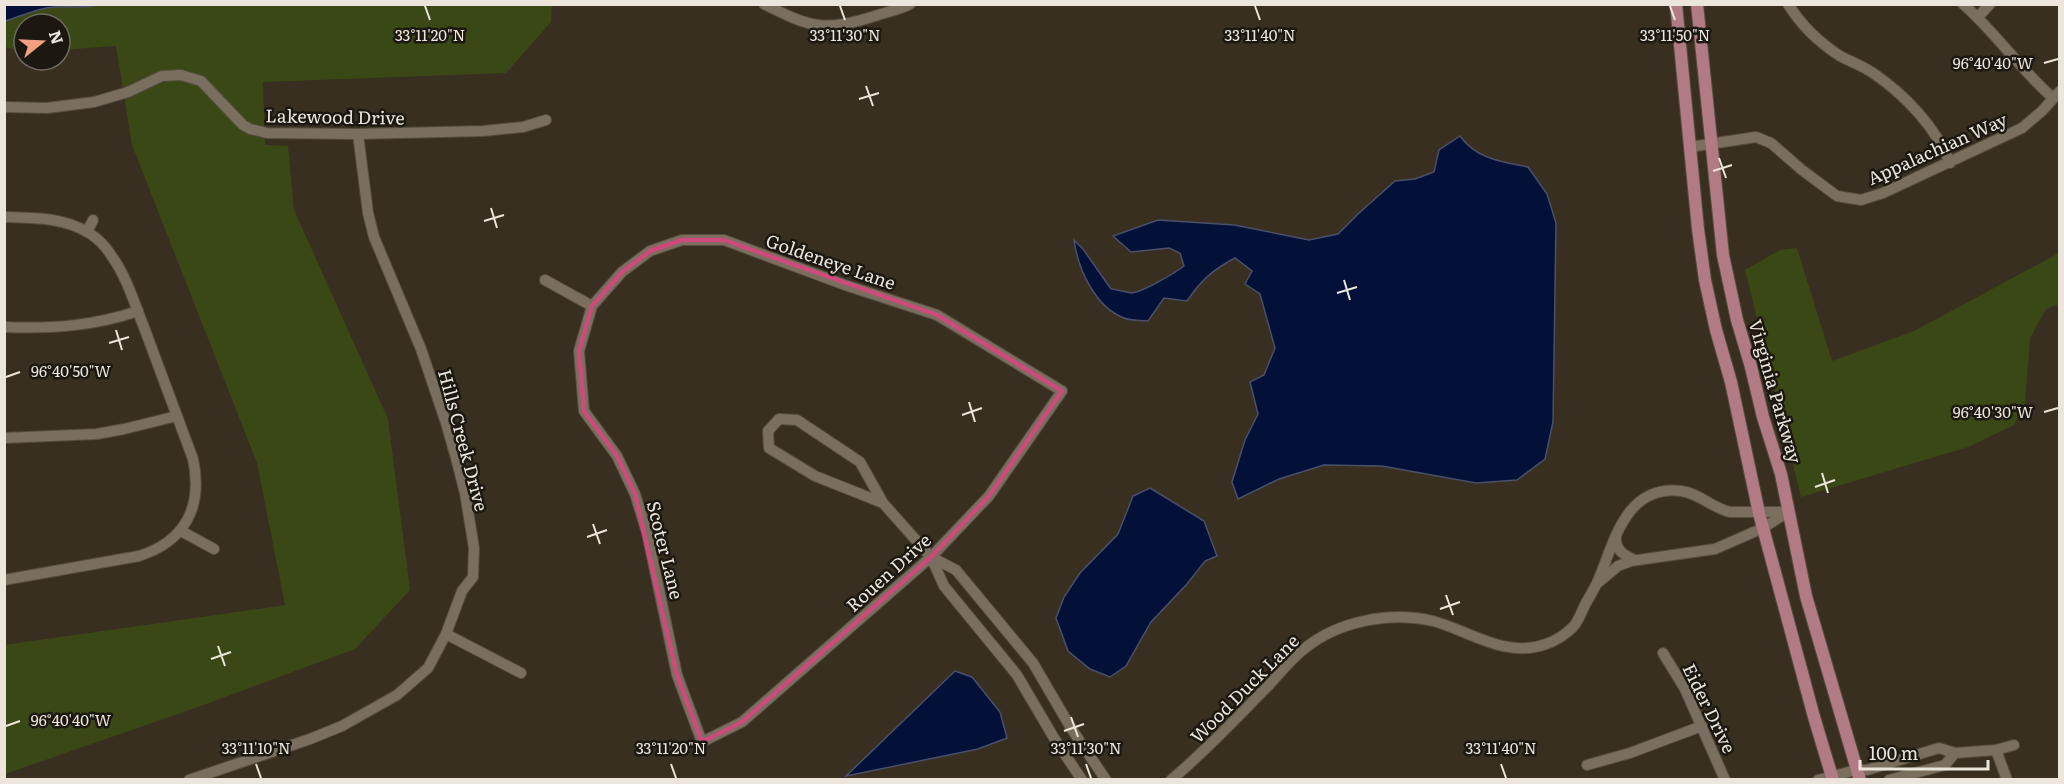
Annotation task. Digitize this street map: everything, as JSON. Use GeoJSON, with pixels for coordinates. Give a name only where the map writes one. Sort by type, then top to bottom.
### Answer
{"type":"FeatureCollection","features":[{"type":"Feature","properties":{"kind":"main road"},"geometry":{"type":"LineString","coordinates":[[1676,4],[1705,280],[1731,382],[1759,513],[1832,778]]}},
{"type":"Feature","properties":{"kind":"main road","name":"Virginia Parkway"},"geometry":{"type":"LineString","coordinates":[[1697,4],[1730,292],[1763,417],[1781,474],[1806,596],[1858,775]]}},
{"type":"Feature","properties":{"kind":"street"},"geometry":{"type":"LineString","coordinates":[[764,4],[812,26],[830,27],[847,25],[910,4]]}},
{"type":"Feature","properties":{"kind":"street"},"geometry":{"type":"LineString","coordinates":[[1788,4],[1804,25],[1828,47],[1875,74],[1900,96],[1942,144],[1950,163]]}},
{"type":"Feature","properties":{"kind":"street"},"geometry":{"type":"LineString","coordinates":[[1963,4],[1978,17],[2037,84],[2056,94]]}},
{"type":"Feature","properties":{"kind":"street"},"geometry":{"type":"LineString","coordinates":[[1978,17],[1990,4]]}},
{"type":"Feature","properties":{"kind":"street","name":"Lakewood Drive"},"geometry":{"type":"LineString","coordinates":[[4,107],[47,108],[94,102],[128,93],[162,76],[181,75],[201,81],[236,118],[250,129],[282,134],[483,131],[523,127],[546,120]]}},
{"type":"Feature","properties":{"kind":"street","name":"Appalachian Way"},"geometry":{"type":"LineString","coordinates":[[1690,147],[1756,137],[1771,143],[1836,196],[1861,200],[1883,193],[2022,128],[2042,111],[2056,94]]}},
{"type":"Feature","properties":{"kind":"street","name":"Hills Creek Drive"},"geometry":{"type":"LineString","coordinates":[[189,780],[310,739],[379,707],[409,686],[428,668],[446,634],[462,591],[473,577],[474,548],[446,423],[421,349],[381,256],[371,225],[358,134]]}},
{"type":"Feature","properties":{"kind":"street"},"geometry":{"type":"LineString","coordinates":[[4,218],[47,219],[62,222],[95,237],[112,255],[138,311],[193,459],[196,475],[196,495],[192,509],[181,531],[159,549],[139,556],[4,580]]}},
{"type":"Feature","properties":{"kind":"street"},"geometry":{"type":"LineString","coordinates":[[87,232],[93,220]]}},
{"type":"Feature","properties":{"kind":"street","name":"Goldeneye Lane"},"geometry":{"type":"LineString","coordinates":[[592,306],[622,272],[650,251],[682,240],[724,240],[845,285],[937,315],[1062,390]]}},
{"type":"Feature","properties":{"kind":"street"},"geometry":{"type":"LineString","coordinates":[[545,280],[592,306]]}},
{"type":"Feature","properties":{"kind":"street","name":"Scoter Lane"},"geometry":{"type":"LineString","coordinates":[[592,306],[579,351],[584,411],[617,456],[635,494],[647,533],[677,675],[702,742]]}},
{"type":"Feature","properties":{"kind":"street"},"geometry":{"type":"LineString","coordinates":[[4,327],[65,327],[95,323],[138,311]]}},
{"type":"Feature","properties":{"kind":"street","name":"Rouen Drive"},"geometry":{"type":"LineString","coordinates":[[702,742],[742,722],[932,558],[989,496],[1062,390]]}},
{"type":"Feature","properties":{"kind":"street"},"geometry":{"type":"LineString","coordinates":[[4,438],[97,434],[177,416]]}},
{"type":"Feature","properties":{"kind":"street"},"geometry":{"type":"LineString","coordinates":[[883,503],[815,476],[769,448],[768,431],[779,419],[797,420],[860,462],[883,503],[932,558],[944,586],[1017,675],[1082,780]]}},
{"type":"Feature","properties":{"kind":"street","name":"Wood Duck Lane"},"geometry":{"type":"LineString","coordinates":[[1171,780],[1192,762],[1304,649],[1347,626],[1368,620],[1410,617],[1434,622],[1500,646],[1530,648],[1546,644],[1574,626],[1597,584],[1624,518],[1639,502],[1648,497],[1669,491],[1692,494],[1722,510],[1759,513],[1788,512]]}},
{"type":"Feature","properties":{"kind":"street","name":"Wood Duck Lane"},"geometry":{"type":"LineString","coordinates":[[1597,584],[1618,566],[1635,560],[1715,549],[1763,528],[1788,512]]}},
{"type":"Feature","properties":{"kind":"street"},"geometry":{"type":"LineString","coordinates":[[181,531],[214,549]]}},
{"type":"Feature","properties":{"kind":"street"},"geometry":{"type":"LineString","coordinates":[[1617,532],[1618,549],[1622,555],[1635,560]]}},
{"type":"Feature","properties":{"kind":"street"},"geometry":{"type":"LineString","coordinates":[[932,558],[956,570],[1033,663],[1071,728],[1106,780]]}},
{"type":"Feature","properties":{"kind":"street"},"geometry":{"type":"LineString","coordinates":[[446,634],[521,673]]}},
{"type":"Feature","properties":{"kind":"street","name":"Eider Drive"},"geometry":{"type":"LineString","coordinates":[[1663,653],[1685,689],[1725,780]]}},
{"type":"Feature","properties":{"kind":"street"},"geometry":{"type":"LineString","coordinates":[[1587,765],[1630,753],[1702,726]]}},
{"type":"Feature","properties":{"kind":"street"},"geometry":{"type":"LineString","coordinates":[[1818,780],[1858,775],[1939,748],[1955,753],[1996,750],[2014,745]]}},
{"type":"Feature","properties":{"kind":"street"},"geometry":{"type":"LineString","coordinates":[[1996,750],[2007,780]]}},
{"type":"Feature","properties":{"kind":"street"},"geometry":{"type":"LineString","coordinates":[[1889,780],[1945,765],[1955,753]]}},
{"type":"Feature","properties":{"kind":"highlighted area"},"geometry":{"type":"Polygon","coordinates":[[[682,240],[724,240],[937,315],[1062,391],[989,496],[931,557],[742,722],[702,742],[677,675],[635,494],[617,456],[584,411],[579,351],[592,306],[622,272],[650,251],[682,240]]]}},
{"type":"Feature","properties":{"kind":"green space"},"geometry":{"type":"Polygon","coordinates":[[[5,5],[552,5],[551,22],[506,73],[263,82],[265,145],[288,146],[294,210],[388,419],[410,590],[355,649],[198,707],[5,774],[4,645],[285,605],[257,463],[132,145],[116,46],[72,49],[72,12],[12,12],[12,49],[5,47],[5,5]]]}},
{"type":"Feature","properties":{"kind":"green space"},"geometry":{"type":"Polygon","coordinates":[[[1797,248],[1832,361],[1914,331],[2059,253],[2059,304],[2046,309],[2030,338],[2025,403],[2014,425],[1968,447],[1801,497],[1745,270],[1780,250],[1797,248]]]}},
{"type":"Feature","properties":{"kind":"water"},"geometry":{"type":"Polygon","coordinates":[[[5,4],[98,5],[12,12],[12,18],[5,21],[5,4]]]}},
{"type":"Feature","properties":{"kind":"water"},"geometry":{"type":"Polygon","coordinates":[[[1460,136],[1466,144],[1482,155],[1528,167],[1547,194],[1556,223],[1553,422],[1545,459],[1517,480],[1476,483],[1382,466],[1324,465],[1279,479],[1238,499],[1232,482],[1245,440],[1258,414],[1250,382],[1264,375],[1275,348],[1260,294],[1245,284],[1252,271],[1235,258],[1208,276],[1187,301],[1164,298],[1148,321],[1130,320],[1114,313],[1096,296],[1079,263],[1074,240],[1111,289],[1136,292],[1184,266],[1180,253],[1169,248],[1131,252],[1113,236],[1158,220],[1234,225],[1309,240],[1338,234],[1395,181],[1415,179],[1434,172],[1439,150],[1460,136]]]}},
{"type":"Feature","properties":{"kind":"water"},"geometry":{"type":"Polygon","coordinates":[[[1150,488],[1204,521],[1217,556],[1205,561],[1151,622],[1126,666],[1110,677],[1090,669],[1068,651],[1056,618],[1064,597],[1080,573],[1118,534],[1133,496],[1150,488]]]}},
{"type":"Feature","properties":{"kind":"water"},"geometry":{"type":"Polygon","coordinates":[[[955,671],[972,677],[1000,712],[1007,738],[978,749],[846,776],[955,671]]]}}]}
